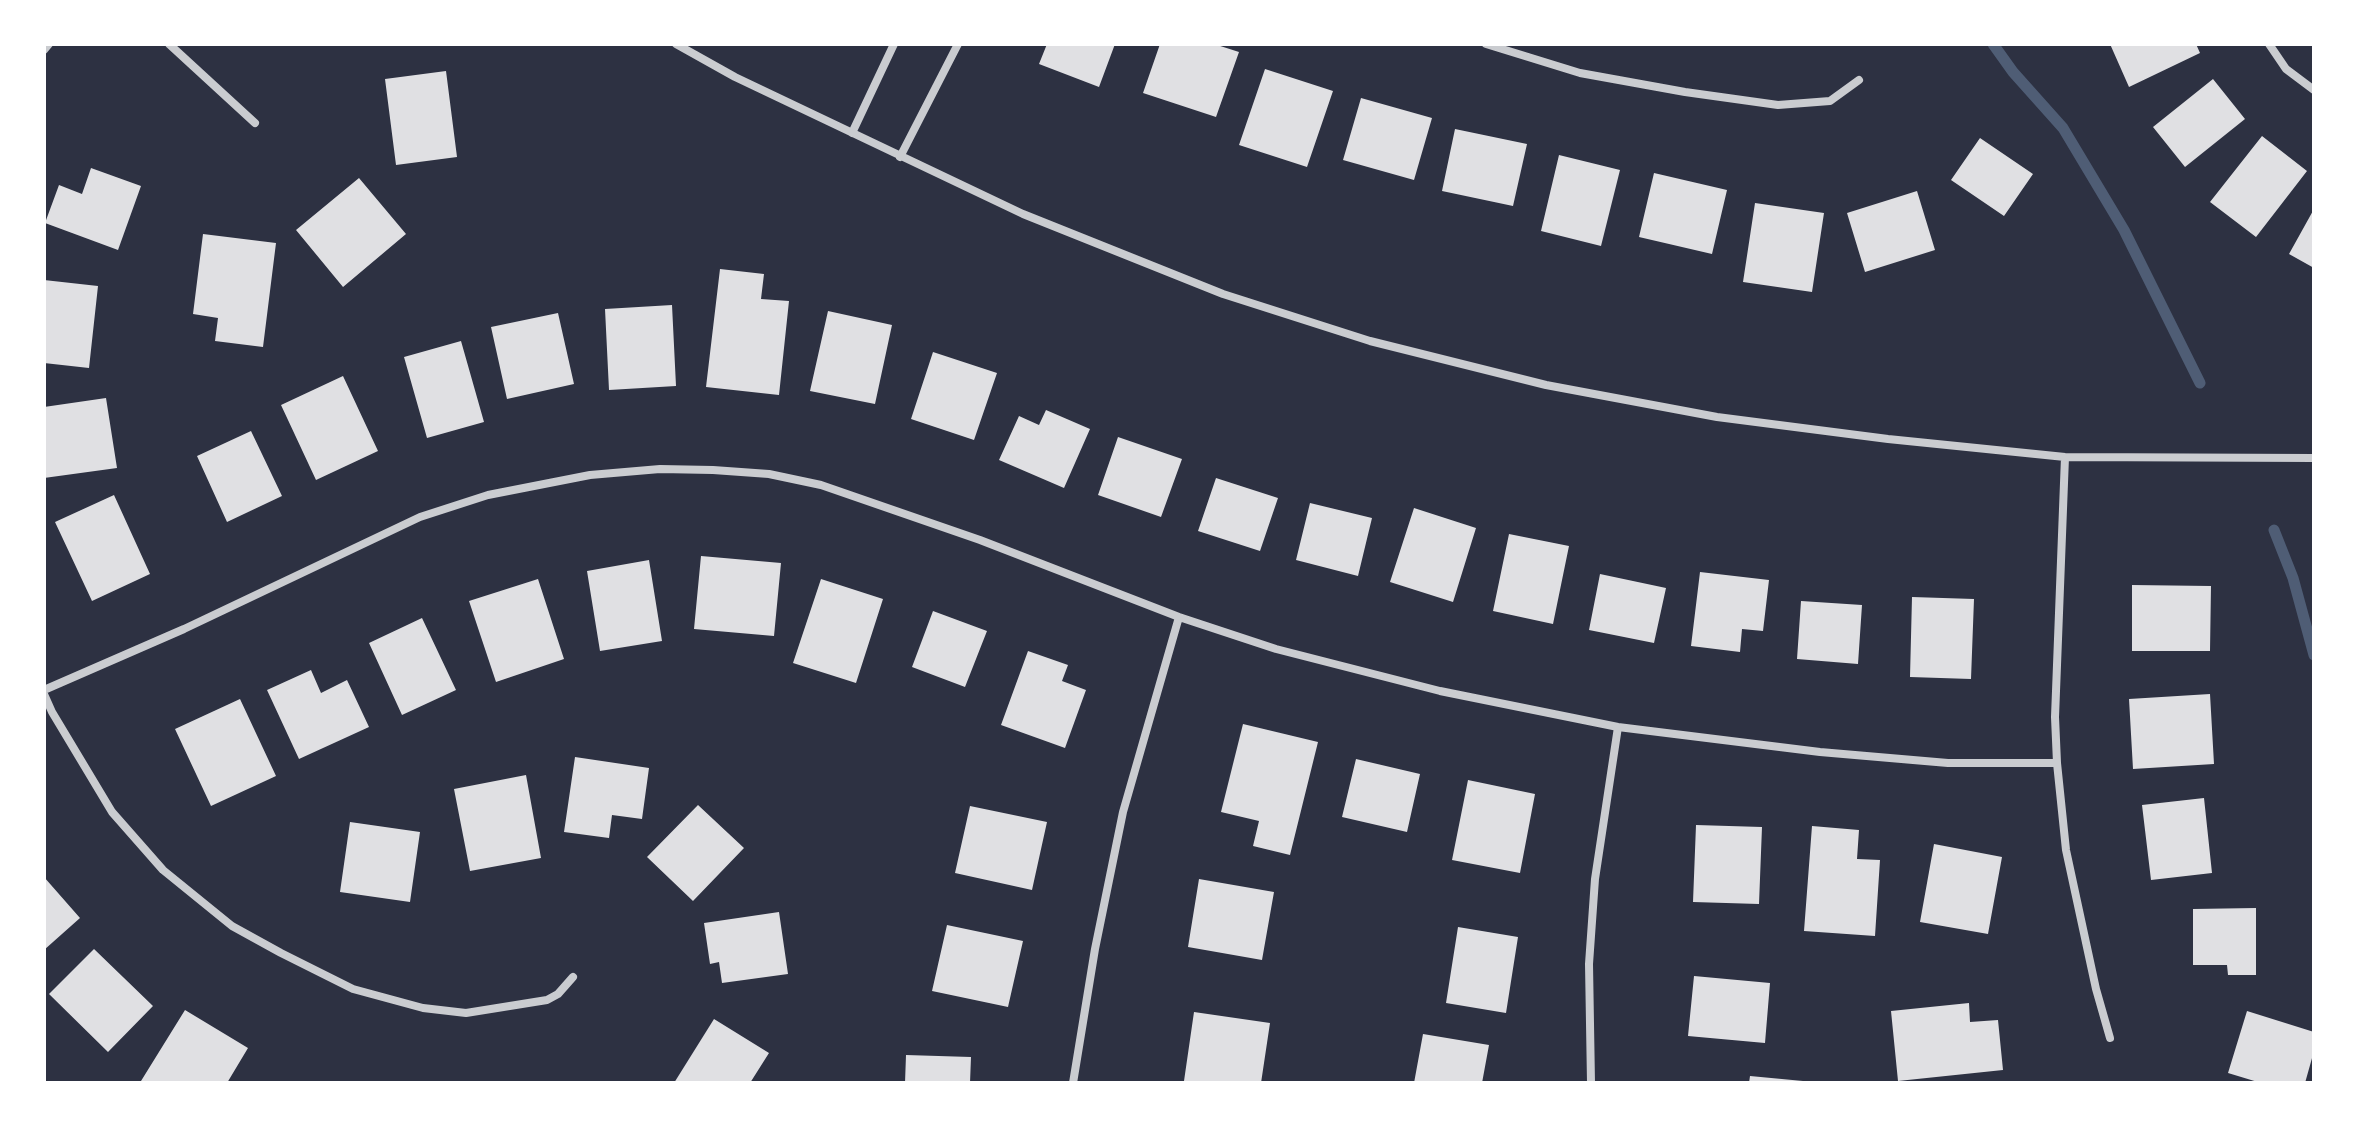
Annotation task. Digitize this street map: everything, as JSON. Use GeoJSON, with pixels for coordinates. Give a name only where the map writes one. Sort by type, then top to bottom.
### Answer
{"type":"FeatureCollection","features":[{"type":"Feature","properties":{"kind":"street"},"geometry":{"type":"LineString","coordinates":[[44,50],[49,44]]}},
{"type":"Feature","properties":{"kind":"street"},"geometry":{"type":"LineString","coordinates":[[169,44],[255,123]]}},
{"type":"Feature","properties":{"kind":"street"},"geometry":{"type":"LineString","coordinates":[[676,44],[735,77],[1023,214],[1223,294],[1370,341],[1546,385],[1717,417],[1888,439],[2065,457],[2314,458]]}},
{"type":"Feature","properties":{"kind":"street"},"geometry":{"type":"LineString","coordinates":[[852,133],[894,44]]}},
{"type":"Feature","properties":{"kind":"street"},"geometry":{"type":"LineString","coordinates":[[900,157],[958,44]]}},
{"type":"Feature","properties":{"kind":"street"},"geometry":{"type":"LineString","coordinates":[[1486,44],[1580,73],[1778,105],[1830,101],[1859,80]]}},
{"type":"Feature","properties":{"kind":"street"},"geometry":{"type":"LineString","coordinates":[[2269,44],[2286,69],[2314,90]]}},
{"type":"Feature","properties":{"kind":"street"},"geometry":{"type":"LineString","coordinates":[[2065,457],[2055,717],[2057,763],[2066,850],[2096,989],[2110,1038]]}},
{"type":"Feature","properties":{"kind":"street"},"geometry":{"type":"LineString","coordinates":[[573,977],[558,994],[547,1000],[466,1013],[423,1008],[353,989],[281,953],[232,926],[163,870],[112,812],[52,712],[44,692],[420,517],[488,495],[590,475],[660,469],[713,470],[769,474],[821,485],[980,540],[1179,617],[1276,649],[1440,691],[1618,727],[1820,752],[1948,763],[2057,763]]}},
{"type":"Feature","properties":{"kind":"street"},"geometry":{"type":"LineString","coordinates":[[1073,1083],[1095,949],[1123,812],[1179,617]]}},
{"type":"Feature","properties":{"kind":"street"},"geometry":{"type":"LineString","coordinates":[[1591,1083],[1589,964],[1595,879],[1618,727]]}},
{"type":"Feature","properties":{"kind":"building"},"geometry":{"type":"Polygon","coordinates":[[[1047,44],[1115,44],[1099,87],[1039,64],[1047,44]]]}},
{"type":"Feature","properties":{"kind":"building"},"geometry":{"type":"Polygon","coordinates":[[[1160,44],[1214,44],[1239,52],[1216,117],[1143,93],[1160,44]]]}},
{"type":"Feature","properties":{"kind":"building"},"geometry":{"type":"Polygon","coordinates":[[[2110,44],[2196,44],[2200,53],[2129,87],[2110,44]]]}},
{"type":"Feature","properties":{"kind":"building"},"geometry":{"type":"Polygon","coordinates":[[[1265,69],[1333,91],[1307,167],[1239,145],[1265,69]]]}},
{"type":"Feature","properties":{"kind":"building"},"geometry":{"type":"Polygon","coordinates":[[[446,71],[457,157],[396,165],[385,79],[446,71]]]}},
{"type":"Feature","properties":{"kind":"building"},"geometry":{"type":"Polygon","coordinates":[[[2213,79],[2245,119],[2185,167],[2153,127],[2213,79]]]}},
{"type":"Feature","properties":{"kind":"building"},"geometry":{"type":"Polygon","coordinates":[[[1361,98],[1432,118],[1414,180],[1343,160],[1361,98]]]}},
{"type":"Feature","properties":{"kind":"building"},"geometry":{"type":"Polygon","coordinates":[[[1455,129],[1527,144],[1513,206],[1442,191],[1455,129]]]}},
{"type":"Feature","properties":{"kind":"building"},"geometry":{"type":"Polygon","coordinates":[[[2262,136],[2307,171],[2256,237],[2210,202],[2262,136]]]}},
{"type":"Feature","properties":{"kind":"building"},"geometry":{"type":"Polygon","coordinates":[[[1980,138],[2033,174],[2004,216],[1951,180],[1980,138]]]}},
{"type":"Feature","properties":{"kind":"building"},"geometry":{"type":"Polygon","coordinates":[[[1559,155],[1620,170],[1601,246],[1541,231],[1559,155]]]}},
{"type":"Feature","properties":{"kind":"building"},"geometry":{"type":"Polygon","coordinates":[[[91,168],[141,186],[118,250],[45,223],[59,185],[82,194],[91,168]]]}},
{"type":"Feature","properties":{"kind":"building"},"geometry":{"type":"Polygon","coordinates":[[[1654,173],[1727,190],[1712,254],[1639,237],[1654,173]]]}},
{"type":"Feature","properties":{"kind":"building"},"geometry":{"type":"Polygon","coordinates":[[[359,178],[406,234],[343,287],[296,230],[359,178]]]}},
{"type":"Feature","properties":{"kind":"building"},"geometry":{"type":"Polygon","coordinates":[[[1917,191],[1935,250],[1865,272],[1847,213],[1917,191]]]}},
{"type":"Feature","properties":{"kind":"building"},"geometry":{"type":"Polygon","coordinates":[[[1755,203],[1824,213],[1812,292],[1743,282],[1755,203]]]}},
{"type":"Feature","properties":{"kind":"building"},"geometry":{"type":"Polygon","coordinates":[[[2314,209],[2314,268],[2289,254],[2314,209]]]}},
{"type":"Feature","properties":{"kind":"building"},"geometry":{"type":"Polygon","coordinates":[[[203,234],[276,243],[263,347],[215,341],[218,318],[193,314],[203,234]]]}},
{"type":"Feature","properties":{"kind":"building"},"geometry":{"type":"Polygon","coordinates":[[[720,269],[764,274],[761,299],[789,301],[779,395],[706,387],[720,269]]]}},
{"type":"Feature","properties":{"kind":"building"},"geometry":{"type":"Polygon","coordinates":[[[44,280],[98,286],[89,368],[44,363],[44,280]]]}},
{"type":"Feature","properties":{"kind":"building"},"geometry":{"type":"Polygon","coordinates":[[[672,305],[676,386],[609,390],[605,309],[672,305]]]}},
{"type":"Feature","properties":{"kind":"building"},"geometry":{"type":"Polygon","coordinates":[[[828,311],[892,325],[875,404],[810,391],[828,311]]]}},
{"type":"Feature","properties":{"kind":"building"},"geometry":{"type":"Polygon","coordinates":[[[558,313],[574,384],[507,399],[491,327],[558,313]]]}},
{"type":"Feature","properties":{"kind":"building"},"geometry":{"type":"Polygon","coordinates":[[[461,341],[484,422],[427,438],[404,357],[461,341]]]}},
{"type":"Feature","properties":{"kind":"building"},"geometry":{"type":"Polygon","coordinates":[[[933,352],[997,373],[974,440],[911,419],[933,352]]]}},
{"type":"Feature","properties":{"kind":"building"},"geometry":{"type":"Polygon","coordinates":[[[343,376],[378,451],[316,480],[281,405],[343,376]]]}},
{"type":"Feature","properties":{"kind":"building"},"geometry":{"type":"Polygon","coordinates":[[[106,398],[117,468],[44,478],[44,407],[106,398]]]}},
{"type":"Feature","properties":{"kind":"building"},"geometry":{"type":"Polygon","coordinates":[[[1046,410],[1090,429],[1064,488],[999,460],[1019,416],[1039,425],[1046,410]]]}},
{"type":"Feature","properties":{"kind":"building"},"geometry":{"type":"Polygon","coordinates":[[[251,431],[282,496],[227,522],[197,456],[251,431]]]}},
{"type":"Feature","properties":{"kind":"building"},"geometry":{"type":"Polygon","coordinates":[[[1118,437],[1182,459],[1161,517],[1098,495],[1118,437]]]}},
{"type":"Feature","properties":{"kind":"building"},"geometry":{"type":"Polygon","coordinates":[[[1216,478],[1278,498],[1260,551],[1198,531],[1216,478]]]}},
{"type":"Feature","properties":{"kind":"building"},"geometry":{"type":"Polygon","coordinates":[[[114,495],[150,574],[92,601],[55,522],[114,495]]]}},
{"type":"Feature","properties":{"kind":"building"},"geometry":{"type":"Polygon","coordinates":[[[1310,503],[1372,518],[1358,576],[1296,560],[1310,503]]]}},
{"type":"Feature","properties":{"kind":"building"},"geometry":{"type":"Polygon","coordinates":[[[1414,508],[1476,528],[1453,602],[1390,582],[1414,508]]]}},
{"type":"Feature","properties":{"kind":"building"},"geometry":{"type":"Polygon","coordinates":[[[1509,534],[1569,546],[1553,624],[1493,611],[1509,534]]]}},
{"type":"Feature","properties":{"kind":"building"},"geometry":{"type":"Polygon","coordinates":[[[701,556],[781,563],[774,636],[694,629],[701,556]]]}},
{"type":"Feature","properties":{"kind":"building"},"geometry":{"type":"Polygon","coordinates":[[[649,560],[662,641],[600,651],[587,571],[649,560]]]}},
{"type":"Feature","properties":{"kind":"building"},"geometry":{"type":"Polygon","coordinates":[[[1700,572],[1769,580],[1763,631],[1742,629],[1740,652],[1691,646],[1700,572]]]}},
{"type":"Feature","properties":{"kind":"building"},"geometry":{"type":"Polygon","coordinates":[[[1600,574],[1666,588],[1654,643],[1589,630],[1600,574]]]}},
{"type":"Feature","properties":{"kind":"building"},"geometry":{"type":"Polygon","coordinates":[[[538,579],[564,659],[496,682],[469,601],[538,579]]]}},
{"type":"Feature","properties":{"kind":"building"},"geometry":{"type":"Polygon","coordinates":[[[821,579],[883,599],[856,683],[793,663],[821,579]]]}},
{"type":"Feature","properties":{"kind":"building"},"geometry":{"type":"Polygon","coordinates":[[[2132,585],[2211,586],[2210,651],[2132,651],[2132,585]]]}},
{"type":"Feature","properties":{"kind":"building"},"geometry":{"type":"Polygon","coordinates":[[[1912,597],[1974,599],[1971,679],[1910,677],[1912,597]]]}},
{"type":"Feature","properties":{"kind":"building"},"geometry":{"type":"Polygon","coordinates":[[[1801,601],[1862,605],[1858,664],[1797,659],[1801,601]]]}},
{"type":"Feature","properties":{"kind":"building"},"geometry":{"type":"Polygon","coordinates":[[[933,611],[987,631],[965,687],[912,667],[933,611]]]}},
{"type":"Feature","properties":{"kind":"building"},"geometry":{"type":"Polygon","coordinates":[[[422,618],[456,690],[402,715],[369,643],[422,618]]]}},
{"type":"Feature","properties":{"kind":"building"},"geometry":{"type":"Polygon","coordinates":[[[1028,651],[1068,665],[1062,681],[1086,690],[1065,748],[1001,725],[1028,651]]]}},
{"type":"Feature","properties":{"kind":"building"},"geometry":{"type":"Polygon","coordinates":[[[311,670],[321,693],[347,680],[369,727],[299,759],[267,690],[311,670]]]}},
{"type":"Feature","properties":{"kind":"building"},"geometry":{"type":"Polygon","coordinates":[[[2210,694],[2214,764],[2133,769],[2129,699],[2210,694]]]}},
{"type":"Feature","properties":{"kind":"building"},"geometry":{"type":"Polygon","coordinates":[[[240,699],[276,776],[211,806],[175,729],[240,699]]]}},
{"type":"Feature","properties":{"kind":"building"},"geometry":{"type":"Polygon","coordinates":[[[1243,724],[1318,742],[1290,855],[1253,846],[1259,821],[1221,812],[1243,724]]]}},
{"type":"Feature","properties":{"kind":"building"},"geometry":{"type":"Polygon","coordinates":[[[575,757],[649,768],[642,819],[612,815],[609,838],[564,832],[575,757]]]}},
{"type":"Feature","properties":{"kind":"building"},"geometry":{"type":"Polygon","coordinates":[[[1356,759],[1420,774],[1407,832],[1342,817],[1356,759]]]}},
{"type":"Feature","properties":{"kind":"building"},"geometry":{"type":"Polygon","coordinates":[[[526,775],[541,858],[470,871],[454,789],[526,775]]]}},
{"type":"Feature","properties":{"kind":"building"},"geometry":{"type":"Polygon","coordinates":[[[1468,780],[1535,794],[1520,873],[1452,860],[1468,780]]]}},
{"type":"Feature","properties":{"kind":"building"},"geometry":{"type":"Polygon","coordinates":[[[2204,798],[2212,873],[2151,880],[2142,805],[2204,798]]]}},
{"type":"Feature","properties":{"kind":"building"},"geometry":{"type":"Polygon","coordinates":[[[698,805],[744,848],[693,901],[647,857],[698,805]]]}},
{"type":"Feature","properties":{"kind":"building"},"geometry":{"type":"Polygon","coordinates":[[[970,806],[1047,822],[1032,890],[955,873],[970,806]]]}},
{"type":"Feature","properties":{"kind":"building"},"geometry":{"type":"Polygon","coordinates":[[[350,822],[420,832],[410,902],[340,892],[350,822]]]}},
{"type":"Feature","properties":{"kind":"building"},"geometry":{"type":"Polygon","coordinates":[[[1696,825],[1762,827],[1759,904],[1693,902],[1696,825]]]}},
{"type":"Feature","properties":{"kind":"building"},"geometry":{"type":"Polygon","coordinates":[[[1812,826],[1859,830],[1857,859],[1880,860],[1875,936],[1804,931],[1812,826]]]}},
{"type":"Feature","properties":{"kind":"building"},"geometry":{"type":"Polygon","coordinates":[[[1934,844],[2002,857],[1988,934],[1920,922],[1934,844]]]}},
{"type":"Feature","properties":{"kind":"building"},"geometry":{"type":"Polygon","coordinates":[[[44,877],[80,918],[44,950],[44,877]]]}},
{"type":"Feature","properties":{"kind":"building"},"geometry":{"type":"Polygon","coordinates":[[[1199,879],[1274,892],[1262,960],[1188,947],[1199,879]]]}},
{"type":"Feature","properties":{"kind":"building"},"geometry":{"type":"Polygon","coordinates":[[[2256,908],[2256,975],[2228,975],[2227,965],[2193,965],[2193,909],[2256,908]]]}},
{"type":"Feature","properties":{"kind":"building"},"geometry":{"type":"Polygon","coordinates":[[[779,912],[788,974],[722,983],[719,962],[710,964],[704,923],[779,912]]]}},
{"type":"Feature","properties":{"kind":"building"},"geometry":{"type":"Polygon","coordinates":[[[947,925],[1023,941],[1008,1007],[932,991],[947,925]]]}},
{"type":"Feature","properties":{"kind":"building"},"geometry":{"type":"Polygon","coordinates":[[[1458,927],[1518,937],[1506,1013],[1446,1003],[1458,927]]]}},
{"type":"Feature","properties":{"kind":"building"},"geometry":{"type":"Polygon","coordinates":[[[94,949],[153,1006],[108,1052],[49,994],[94,949]]]}},
{"type":"Feature","properties":{"kind":"building"},"geometry":{"type":"Polygon","coordinates":[[[1694,976],[1770,983],[1765,1043],[1688,1036],[1694,976]]]}},
{"type":"Feature","properties":{"kind":"building"},"geometry":{"type":"Polygon","coordinates":[[[1969,1003],[1970,1022],[1998,1020],[2003,1070],[1898,1081],[1891,1011],[1969,1003]]]}},
{"type":"Feature","properties":{"kind":"building"},"geometry":{"type":"Polygon","coordinates":[[[185,1010],[248,1048],[227,1083],[141,1081],[185,1010]]]}},
{"type":"Feature","properties":{"kind":"building"},"geometry":{"type":"Polygon","coordinates":[[[2247,1011],[2314,1032],[2314,1051],[2305,1083],[2261,1083],[2228,1073],[2247,1011]]]}},
{"type":"Feature","properties":{"kind":"building"},"geometry":{"type":"Polygon","coordinates":[[[1194,1012],[1270,1023],[1261,1083],[1184,1081],[1194,1012]]]}},
{"type":"Feature","properties":{"kind":"building"},"geometry":{"type":"Polygon","coordinates":[[[714,1019],[769,1053],[750,1083],[674,1083],[714,1019]]]}},
{"type":"Feature","properties":{"kind":"building"},"geometry":{"type":"Polygon","coordinates":[[[1423,1034],[1489,1045],[1482,1083],[1414,1083],[1423,1034]]]}},
{"type":"Feature","properties":{"kind":"building"},"geometry":{"type":"Polygon","coordinates":[[[906,1055],[971,1057],[970,1083],[905,1083],[906,1055]]]}},
{"type":"Feature","properties":{"kind":"building"},"geometry":{"type":"Polygon","coordinates":[[[1750,1076],[1803,1081],[1803,1083],[1749,1083],[1750,1076]]]}},
{"type":"Feature","properties":{"kind":"waterway"},"geometry":{"type":"LineString","coordinates":[[1993,44],[2013,72],[2063,128],[2124,230],[2200,383]]}},
{"type":"Feature","properties":{"kind":"waterway"},"geometry":{"type":"LineString","coordinates":[[2274,530],[2293,578],[2314,655]]}}]}
